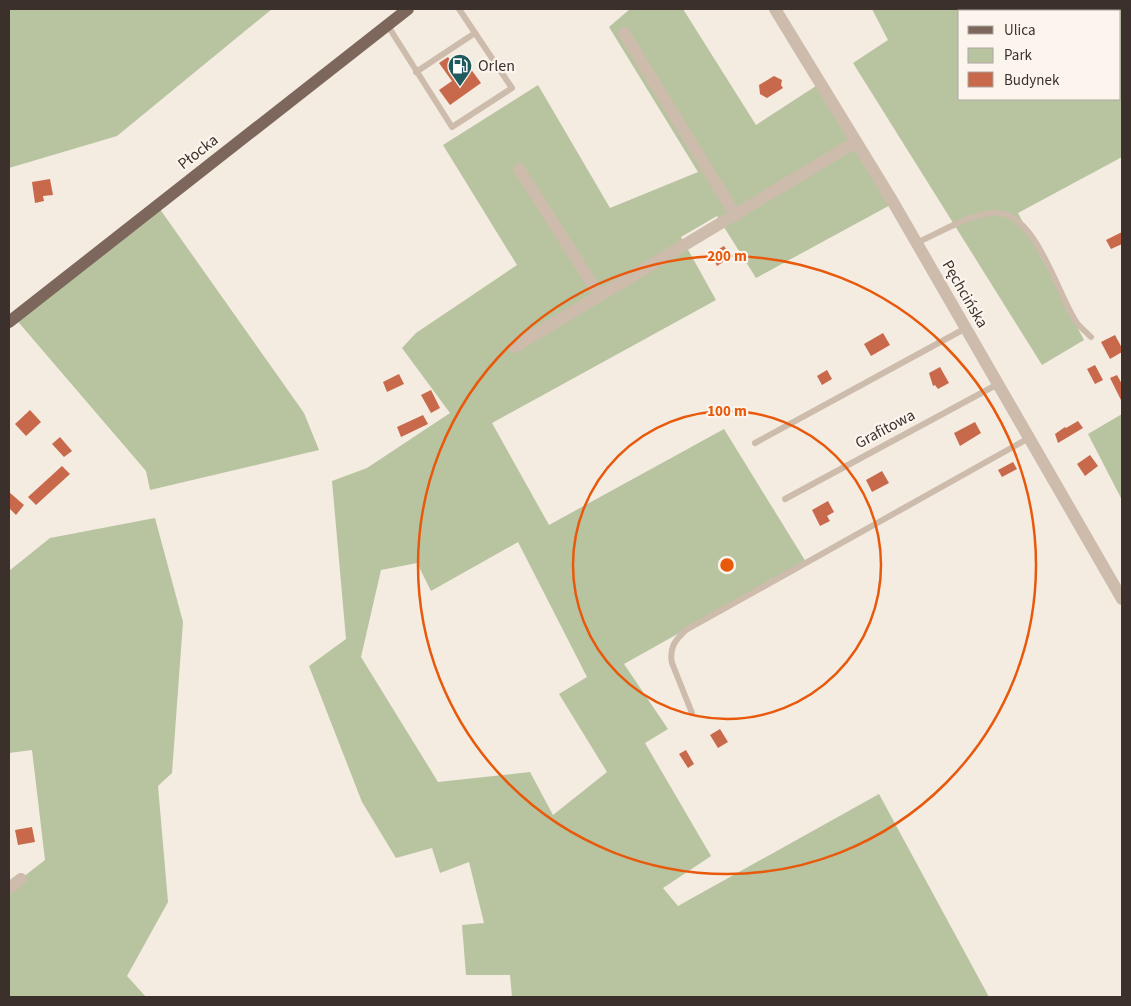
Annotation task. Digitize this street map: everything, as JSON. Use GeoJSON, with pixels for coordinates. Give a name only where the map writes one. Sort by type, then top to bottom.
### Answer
{"type":"FeatureCollection","features":[{"type":"Feature","properties":{"kind":"main road","name":"Płocka"},"geometry":{"type":"LineString","coordinates":[[9,322],[408,9]]}},
{"type":"Feature","properties":{"kind":"street","name":"Pęchcińska"},"geometry":{"type":"LineString","coordinates":[[775,9],[966,328],[1122,599]]}},
{"type":"Feature","properties":{"kind":"street"},"geometry":{"type":"LineString","coordinates":[[624,33],[736,216]]}},
{"type":"Feature","properties":{"kind":"street"},"geometry":{"type":"LineString","coordinates":[[514,347],[736,216],[856,142]]}},
{"type":"Feature","properties":{"kind":"street"},"geometry":{"type":"LineString","coordinates":[[519,169],[600,296]]}},
{"type":"Feature","properties":{"kind":"street"},"geometry":{"type":"LineString","coordinates":[[9,888],[21,878]]}},
{"type":"Feature","properties":{"kind":"lane"},"geometry":{"type":"LineString","coordinates":[[388,26],[452,127],[512,88],[459,9]]}},
{"type":"Feature","properties":{"kind":"lane"},"geometry":{"type":"LineString","coordinates":[[416,72],[475,33]]}},
{"type":"Feature","properties":{"kind":"lane"},"geometry":{"type":"LineString","coordinates":[[916,243],[967,220],[993,212],[1014,218],[1032,236],[1077,323],[1091,337]]}},
{"type":"Feature","properties":{"kind":"lane"},"geometry":{"type":"LineString","coordinates":[[755,443],[966,328]]}},
{"type":"Feature","properties":{"kind":"lane","name":"Grafitowa"},"geometry":{"type":"LineString","coordinates":[[785,499],[998,384]]}},
{"type":"Feature","properties":{"kind":"lane"},"geometry":{"type":"LineString","coordinates":[[692,713],[670,654],[677,638],[686,630],[1029,438]]}},
{"type":"Feature","properties":{"kind":"green space"},"geometry":{"type":"Polygon","coordinates":[[[9,9],[272,9],[117,136],[9,168],[9,9]]]}},
{"type":"Feature","properties":{"kind":"green space"},"geometry":{"type":"Polygon","coordinates":[[[630,9],[683,9],[756,125],[819,84],[894,203],[756,278],[717,216],[681,237],[716,300],[492,423],[549,525],[724,429],[806,562],[624,664],[668,729],[645,743],[711,856],[663,888],[678,906],[879,794],[989,997],[512,997],[510,975],[466,975],[462,925],[484,923],[469,862],[440,873],[432,848],[396,858],[362,802],[309,666],[346,639],[332,481],[367,468],[450,413],[402,348],[416,333],[517,265],[443,145],[538,85],[610,208],[698,172],[609,27],[630,9]],[[518,542],[431,591],[417,563],[381,570],[361,657],[438,782],[530,772],[553,815],[607,772],[559,694],[587,677],[518,542]]]}},
{"type":"Feature","properties":{"kind":"green space"},"geometry":{"type":"Polygon","coordinates":[[[872,9],[1122,9],[1122,157],[1018,213],[1084,340],[1042,365],[853,63],[888,40],[872,9]]]}},
{"type":"Feature","properties":{"kind":"green space"},"geometry":{"type":"Polygon","coordinates":[[[157,205],[304,413],[319,450],[150,490],[146,471],[14,317],[157,205]]]}},
{"type":"Feature","properties":{"kind":"green space"},"geometry":{"type":"Polygon","coordinates":[[[1122,414],[1122,500],[1088,434],[1122,414]]]}},
{"type":"Feature","properties":{"kind":"green space"},"geometry":{"type":"Polygon","coordinates":[[[155,518],[183,622],[172,773],[158,786],[168,902],[127,976],[146,997],[9,997],[9,888],[45,860],[32,750],[9,753],[9,571],[50,538],[155,518]]]}},
{"type":"Feature","properties":{"kind":"building","name":"Orlen"},"geometry":{"type":"Polygon","coordinates":[[[448,57],[460,74],[470,68],[481,83],[450,105],[439,90],[452,81],[439,63],[448,57]]]}},
{"type":"Feature","properties":{"kind":"building"},"geometry":{"type":"Polygon","coordinates":[[[774,76],[782,80],[781,85],[783,88],[767,98],[760,94],[759,85],[774,76]]]}},
{"type":"Feature","properties":{"kind":"building"},"geometry":{"type":"Polygon","coordinates":[[[50,179],[53,195],[43,196],[44,201],[35,203],[32,182],[50,179]]]}},
{"type":"Feature","properties":{"kind":"building"},"geometry":{"type":"Polygon","coordinates":[[[1122,232],[1122,244],[1111,249],[1106,240],[1122,232]]]}},
{"type":"Feature","properties":{"kind":"building"},"geometry":{"type":"Polygon","coordinates":[[[724,246],[731,257],[717,266],[711,254],[724,246]]]}},
{"type":"Feature","properties":{"kind":"building"},"geometry":{"type":"Polygon","coordinates":[[[883,333],[890,345],[871,356],[864,344],[883,333]]]}},
{"type":"Feature","properties":{"kind":"building"},"geometry":{"type":"Polygon","coordinates":[[[1115,335],[1122,348],[1122,352],[1110,359],[1101,342],[1115,335]]]}},
{"type":"Feature","properties":{"kind":"building"},"geometry":{"type":"Polygon","coordinates":[[[1095,365],[1103,380],[1095,384],[1087,369],[1095,365]]]}},
{"type":"Feature","properties":{"kind":"building"},"geometry":{"type":"Polygon","coordinates":[[[940,367],[949,383],[938,389],[935,385],[933,386],[929,373],[940,367]]]}},
{"type":"Feature","properties":{"kind":"building"},"geometry":{"type":"Polygon","coordinates":[[[827,370],[832,379],[822,385],[817,376],[827,370]]]}},
{"type":"Feature","properties":{"kind":"building"},"geometry":{"type":"Polygon","coordinates":[[[399,374],[404,384],[387,392],[383,382],[399,374]]]}},
{"type":"Feature","properties":{"kind":"building"},"geometry":{"type":"Polygon","coordinates":[[[1117,375],[1122,384],[1122,402],[1110,378],[1117,375]]]}},
{"type":"Feature","properties":{"kind":"building"},"geometry":{"type":"Polygon","coordinates":[[[431,390],[440,408],[431,413],[421,395],[431,390]]]}},
{"type":"Feature","properties":{"kind":"building"},"geometry":{"type":"Polygon","coordinates":[[[30,410],[41,422],[26,436],[15,424],[30,410]]]}},
{"type":"Feature","properties":{"kind":"building"},"geometry":{"type":"Polygon","coordinates":[[[423,415],[428,424],[401,437],[397,427],[423,415]]]}},
{"type":"Feature","properties":{"kind":"building"},"geometry":{"type":"Polygon","coordinates":[[[1078,421],[1083,428],[1058,443],[1055,434],[1078,421]]]}},
{"type":"Feature","properties":{"kind":"building"},"geometry":{"type":"Polygon","coordinates":[[[975,422],[981,433],[960,446],[954,433],[975,422]]]}},
{"type":"Feature","properties":{"kind":"building"},"geometry":{"type":"Polygon","coordinates":[[[60,437],[72,451],[64,457],[52,444],[60,437]]]}},
{"type":"Feature","properties":{"kind":"building"},"geometry":{"type":"Polygon","coordinates":[[[1090,455],[1098,466],[1085,476],[1077,464],[1090,455]]]}},
{"type":"Feature","properties":{"kind":"building"},"geometry":{"type":"Polygon","coordinates":[[[1013,462],[1017,469],[1002,477],[998,470],[1013,462]]]}},
{"type":"Feature","properties":{"kind":"building"},"geometry":{"type":"Polygon","coordinates":[[[62,466],[70,474],[36,505],[28,497],[62,466]]]}},
{"type":"Feature","properties":{"kind":"building"},"geometry":{"type":"Polygon","coordinates":[[[882,471],[889,483],[872,492],[866,480],[882,471]]]}},
{"type":"Feature","properties":{"kind":"building"},"geometry":{"type":"Polygon","coordinates":[[[9,492],[24,505],[16,515],[9,508],[9,492]]]}},
{"type":"Feature","properties":{"kind":"building"},"geometry":{"type":"Polygon","coordinates":[[[828,501],[834,512],[827,516],[830,521],[820,526],[812,510],[828,501]]]}},
{"type":"Feature","properties":{"kind":"building"},"geometry":{"type":"Polygon","coordinates":[[[720,729],[728,742],[718,748],[710,735],[720,729]]]}},
{"type":"Feature","properties":{"kind":"building"},"geometry":{"type":"Polygon","coordinates":[[[686,750],[694,764],[688,768],[679,754],[686,750]]]}},
{"type":"Feature","properties":{"kind":"building"},"geometry":{"type":"Polygon","coordinates":[[[32,827],[35,842],[18,845],[15,830],[32,827]]]}},
{"type":"Feature","properties":{"kind":"place","name":"Orlen"},"geometry":{"type":"Point","coordinates":[460,87]}}]}
